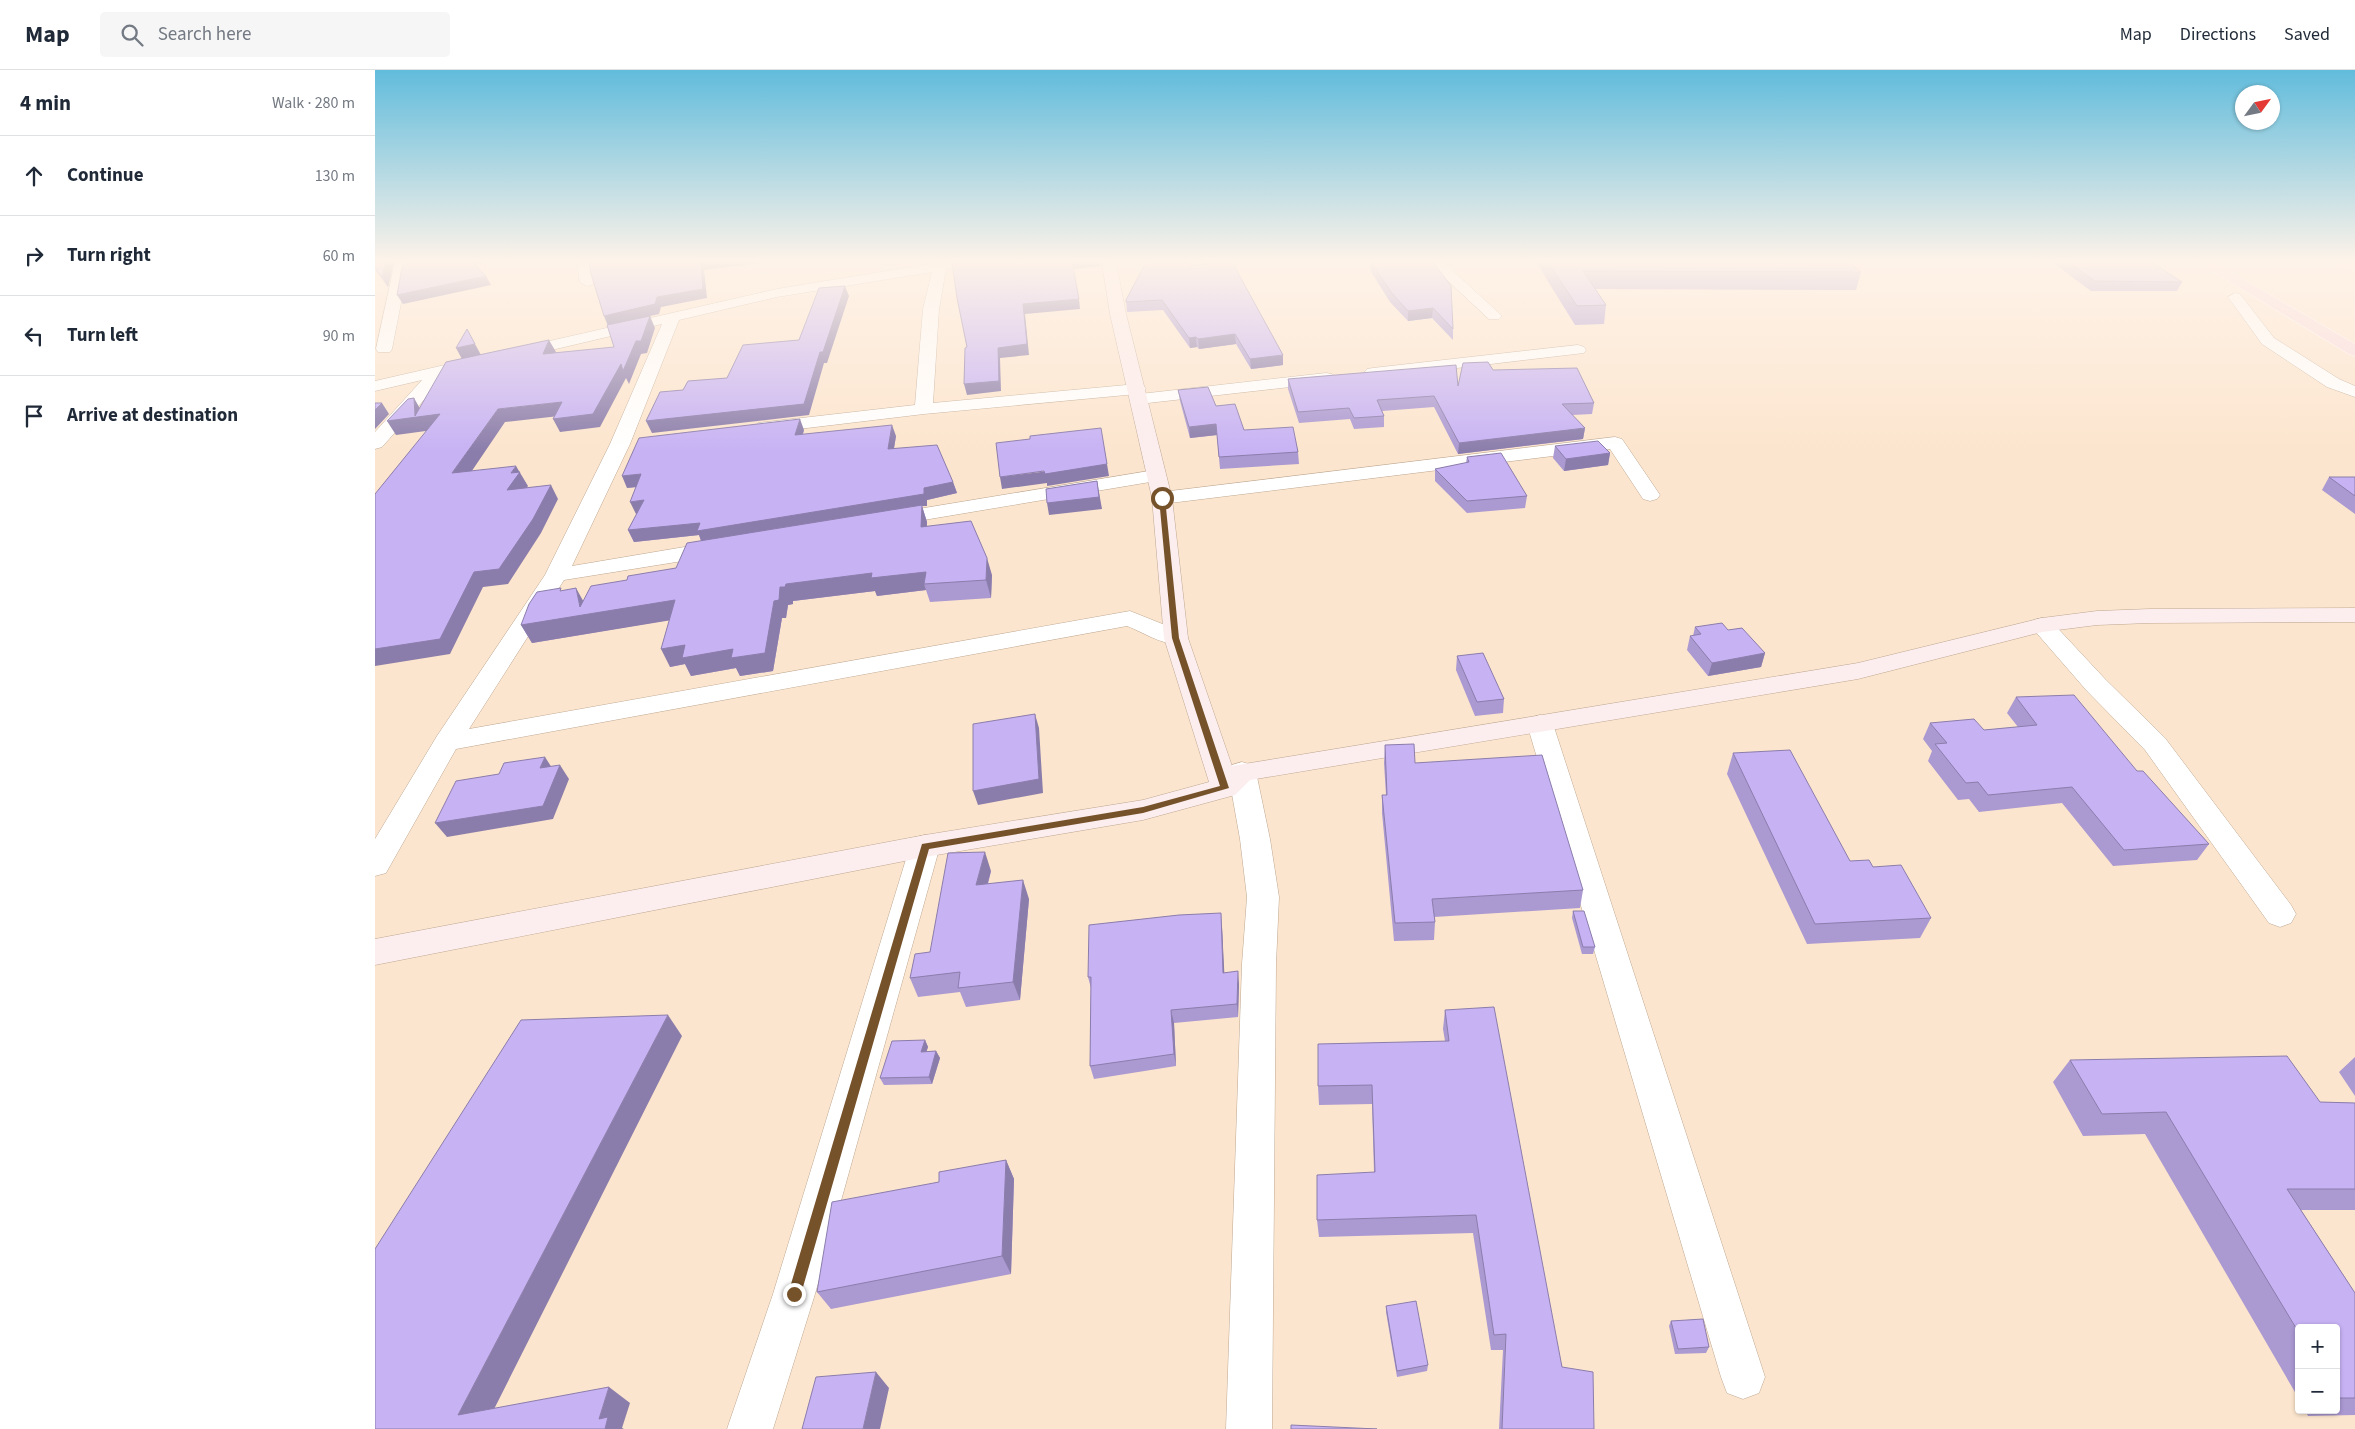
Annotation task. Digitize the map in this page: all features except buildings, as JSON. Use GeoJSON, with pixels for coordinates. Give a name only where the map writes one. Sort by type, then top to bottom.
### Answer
{"type":"FeatureCollection","features":[{"type":"Feature","properties":{"kind":"main road"},"geometry":{"type":"LineString","coordinates":[[2312,325],[2355,351]]}},
{"type":"Feature","properties":{"kind":"street"},"geometry":{"type":"LineString","coordinates":[[383,349],[388,325]]}},
{"type":"Feature","properties":{"kind":"street"},"geometry":{"type":"LineString","coordinates":[[375,386],[633,325]]}},
{"type":"Feature","properties":{"kind":"street"},"geometry":{"type":"LineString","coordinates":[[375,865],[447,742],[556,575],[630,442],[670,325]]}},
{"type":"Feature","properties":{"kind":"street"},"geometry":{"type":"LineString","coordinates":[[924,409],[930,325]]}},
{"type":"Feature","properties":{"kind":"street"},"geometry":{"type":"LineString","coordinates":[[1121,325],[1138,394],[1155,476],[1162,498],[1176,638],[1255,839],[1263,898],[1259,974],[1249,1429]]}},
{"type":"Feature","properties":{"kind":"street"},"geometry":{"type":"LineString","coordinates":[[2256,325],[2268,341],[2333,383],[2355,392]]}},
{"type":"Feature","properties":{"kind":"street"},"geometry":{"type":"LineString","coordinates":[[1361,374],[1578,350]]}},
{"type":"Feature","properties":{"kind":"street"},"geometry":{"type":"LineString","coordinates":[[375,443],[441,370]]}},
{"type":"Feature","properties":{"kind":"street"},"geometry":{"type":"LineString","coordinates":[[747,429],[924,409],[1138,394],[1342,376]]}},
{"type":"Feature","properties":{"kind":"street"},"geometry":{"type":"LineString","coordinates":[[1162,498],[1615,443],[1650,495]]}},
{"type":"Feature","properties":{"kind":"street"},"geometry":{"type":"LineString","coordinates":[[870,523],[1155,476]]}},
{"type":"Feature","properties":{"kind":"street"},"geometry":{"type":"LineString","coordinates":[[556,575],[743,544]]}},
{"type":"Feature","properties":{"kind":"street"},"geometry":{"type":"LineString","coordinates":[[375,952],[925,846],[1143,810],[1233,780],[1540,724],[1859,671],[2042,625],[2097,618],[2141,616],[2355,615]]}},
{"type":"Feature","properties":{"kind":"street"},"geometry":{"type":"LineString","coordinates":[[447,742],[1130,618],[1176,638]]}},
{"type":"Feature","properties":{"kind":"street"},"geometry":{"type":"LineString","coordinates":[[2042,625],[2096,685],[2155,744],[2281,914]]}},
{"type":"Feature","properties":{"kind":"street"},"geometry":{"type":"LineString","coordinates":[[1540,724],[1743,1377]]}},
{"type":"Feature","properties":{"kind":"street"},"geometry":{"type":"LineString","coordinates":[[750,1429],[794,1294],[925,846]]}},
{"type":"Feature","properties":{"kind":"route"},"geometry":{"type":"LineString","coordinates":[[794,1294],[925,846],[1143,810],[1225,788],[1176,638],[1162,498]]}}]}
